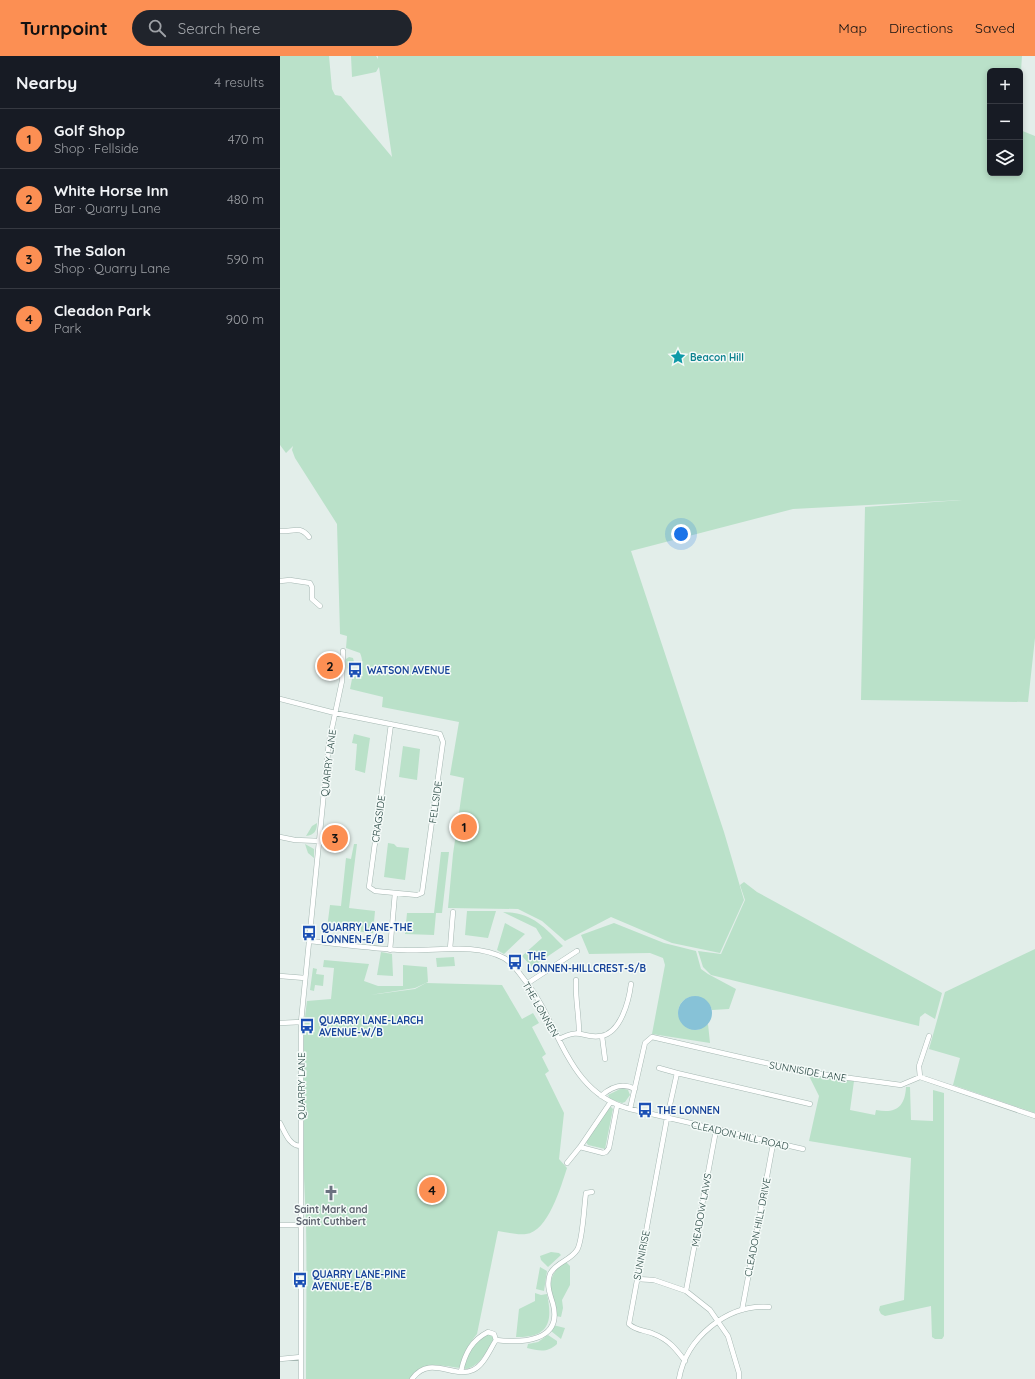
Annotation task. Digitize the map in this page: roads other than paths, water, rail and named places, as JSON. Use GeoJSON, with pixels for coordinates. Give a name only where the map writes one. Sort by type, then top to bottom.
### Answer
{"type":"FeatureCollection","features":[{"type":"Feature","properties":{"kind":"street"},"geometry":{"type":"LineString","coordinates":[[280,531],[305,531],[309,537]]}},
{"type":"Feature","properties":{"kind":"street"},"geometry":{"type":"LineString","coordinates":[[280,581],[296,580],[310,583],[312,587],[312,599],[320,606]]}},
{"type":"Feature","properties":{"kind":"street","name":"QUARRY LANE"},"geometry":{"type":"LineString","coordinates":[[301,1379],[301,1022],[329,742],[342,678],[343,651]]}},
{"type":"Feature","properties":{"kind":"street"},"geometry":{"type":"LineString","coordinates":[[280,699],[336,713],[391,724]]}},
{"type":"Feature","properties":{"kind":"street","name":"CRAGSIDE"},"geometry":{"type":"LineString","coordinates":[[391,724],[369,887],[375,891],[395,893]]}},
{"type":"Feature","properties":{"kind":"street","name":"FELLSIDE"},"geometry":{"type":"LineString","coordinates":[[391,724],[440,734],[443,742],[422,893],[417,895],[395,893]]}},
{"type":"Feature","properties":{"kind":"street"},"geometry":{"type":"LineString","coordinates":[[280,837],[294,840],[320,841]]}},
{"type":"Feature","properties":{"kind":"street"},"geometry":{"type":"LineString","coordinates":[[390,950],[395,893]]}},
{"type":"Feature","properties":{"kind":"street"},"geometry":{"type":"LineString","coordinates":[[450,949],[453,912]]}},
{"type":"Feature","properties":{"kind":"street","name":"THE LONNEN"},"geometry":{"type":"LineString","coordinates":[[310,941],[390,950],[474,950],[491,953],[505,959],[528,983],[576,1071],[586,1083],[610,1103],[630,1109]]}},
{"type":"Feature","properties":{"kind":"street"},"geometry":{"type":"LineString","coordinates":[[528,983],[576,951]]}},
{"type":"Feature","properties":{"kind":"street"},"geometry":{"type":"LineString","coordinates":[[280,976],[305,978]]}},
{"type":"Feature","properties":{"kind":"street"},"geometry":{"type":"LineString","coordinates":[[576,980],[575,996],[579,1009],[579,1033]]}},
{"type":"Feature","properties":{"kind":"street"},"geometry":{"type":"LineString","coordinates":[[559,1039],[570,1033],[602,1036],[611,1030],[622,1018],[628,1004],[631,984]]}},
{"type":"Feature","properties":{"kind":"street"},"geometry":{"type":"LineString","coordinates":[[280,1023],[301,1022]]}},
{"type":"Feature","properties":{"kind":"street"},"geometry":{"type":"LineString","coordinates":[[602,1036],[605,1059]]}},
{"type":"Feature","properties":{"kind":"street"},"geometry":{"type":"LineString","coordinates":[[929,1036],[919,1066],[920,1077],[1035,1116]]}},
{"type":"Feature","properties":{"kind":"street","name":"SUNNISIDE LANE"},"geometry":{"type":"LineString","coordinates":[[630,1109],[645,1043],[652,1037],[796,1070],[901,1085],[920,1077]]}},
{"type":"Feature","properties":{"kind":"street"},"geometry":{"type":"LineString","coordinates":[[659,1068],[677,1074],[810,1104]]}},
{"type":"Feature","properties":{"kind":"street","name":"SUNNIRISE"},"geometry":{"type":"LineString","coordinates":[[677,1074],[667,1118],[629,1324],[634,1329],[653,1333],[666,1340],[675,1347],[685,1361]]}},
{"type":"Feature","properties":{"kind":"street"},"geometry":{"type":"LineString","coordinates":[[601,1096],[611,1088],[620,1085],[630,1086],[635,1089]]}},
{"type":"Feature","properties":{"kind":"street"},"geometry":{"type":"LineString","coordinates":[[567,1163],[580,1147],[610,1103]]}},
{"type":"Feature","properties":{"kind":"street"},"geometry":{"type":"LineString","coordinates":[[580,1147],[603,1153],[606,1152],[617,1106]]}},
{"type":"Feature","properties":{"kind":"street","name":"CLEADON HILL ROAD"},"geometry":{"type":"LineString","coordinates":[[630,1109],[803,1150]]}},
{"type":"Feature","properties":{"kind":"street"},"geometry":{"type":"LineString","coordinates":[[280,1123],[292,1143],[296,1146],[301,1146]]}},
{"type":"Feature","properties":{"kind":"street","name":"MEADOW LAWS"},"geometry":{"type":"LineString","coordinates":[[686,1291],[716,1130]]}},
{"type":"Feature","properties":{"kind":"street","name":"CLEADON HILL DRIVE"},"geometry":{"type":"LineString","coordinates":[[742,1310],[773,1144]]}},
{"type":"Feature","properties":{"kind":"street"},"geometry":{"type":"LineString","coordinates":[[496,1340],[528,1341],[539,1338],[548,1331],[554,1318],[553,1305],[548,1286],[550,1276],[558,1264],[577,1250],[580,1241],[586,1193],[592,1192]]}},
{"type":"Feature","properties":{"kind":"street"},"geometry":{"type":"LineString","coordinates":[[280,1225],[302,1225]]}},
{"type":"Feature","properties":{"kind":"street"},"geometry":{"type":"LineString","coordinates":[[637,1278],[654,1280],[686,1291],[710,1310],[728,1336],[739,1373],[739,1379]]}},
{"type":"Feature","properties":{"kind":"street"},"geometry":{"type":"LineString","coordinates":[[679,1379],[680,1368],[693,1345],[711,1325],[742,1310],[755,1306],[768,1307]]}},
{"type":"Feature","properties":{"kind":"street"},"geometry":{"type":"LineString","coordinates":[[462,1371],[464,1358],[478,1337],[488,1332],[494,1334],[496,1340]]}},
{"type":"Feature","properties":{"kind":"street"},"geometry":{"type":"LineString","coordinates":[[412,1379],[422,1370],[432,1367],[462,1371],[474,1370],[496,1340]]}},
{"type":"Feature","properties":{"kind":"street"},"geometry":{"type":"LineString","coordinates":[[280,1359],[301,1358]]}},
{"type":"Feature","properties":{"kind":"water"},"geometry":{"type":"Polygon","coordinates":[[[692,996],[698,996],[702,997],[709,1003],[712,1013],[711,1020],[705,1027],[698,1030],[692,1030],[688,1029],[681,1023],[678,1016],[678,1010],[679,1006],[685,999],[692,996]]]}},
{"type":"Feature","properties":{"kind":"place","name":"Beacon Hill"},"geometry":{"type":"Point","coordinates":[678,357]}},
{"type":"Feature","properties":{"kind":"place","name":"White Horse Inn"},"geometry":{"type":"Point","coordinates":[330,666]}},
{"type":"Feature","properties":{"kind":"place","name":"WATSON AVENUE"},"geometry":{"type":"Point","coordinates":[355,670]}},
{"type":"Feature","properties":{"kind":"place","name":"Golf Shop"},"geometry":{"type":"Point","coordinates":[464,827]}},
{"type":"Feature","properties":{"kind":"place","name":"The Salon"},"geometry":{"type":"Point","coordinates":[335,838]}},
{"type":"Feature","properties":{"kind":"place","name":"QUARRY LANE-THE LONNEN-E/B"},"geometry":{"type":"Point","coordinates":[309,933]}},
{"type":"Feature","properties":{"kind":"place","name":"THE LONNEN-HILLCREST-S/B"},"geometry":{"type":"Point","coordinates":[515,962]}},
{"type":"Feature","properties":{"kind":"place","name":"QUARRY LANE-LARCH AVENUE-W/B"},"geometry":{"type":"Point","coordinates":[307,1026]}},
{"type":"Feature","properties":{"kind":"place","name":"THE LONNEN"},"geometry":{"type":"Point","coordinates":[645,1110]}},
{"type":"Feature","properties":{"kind":"place","name":"Cleadon Park"},"geometry":{"type":"Point","coordinates":[432,1190]}},
{"type":"Feature","properties":{"kind":"place","name":"Saint Mark and Saint Cuthbert"},"geometry":{"type":"Point","coordinates":[331,1193]}},
{"type":"Feature","properties":{"kind":"place","name":"QUARRY LANE-PINE AVENUE-E/B"},"geometry":{"type":"Point","coordinates":[300,1280]}}]}
